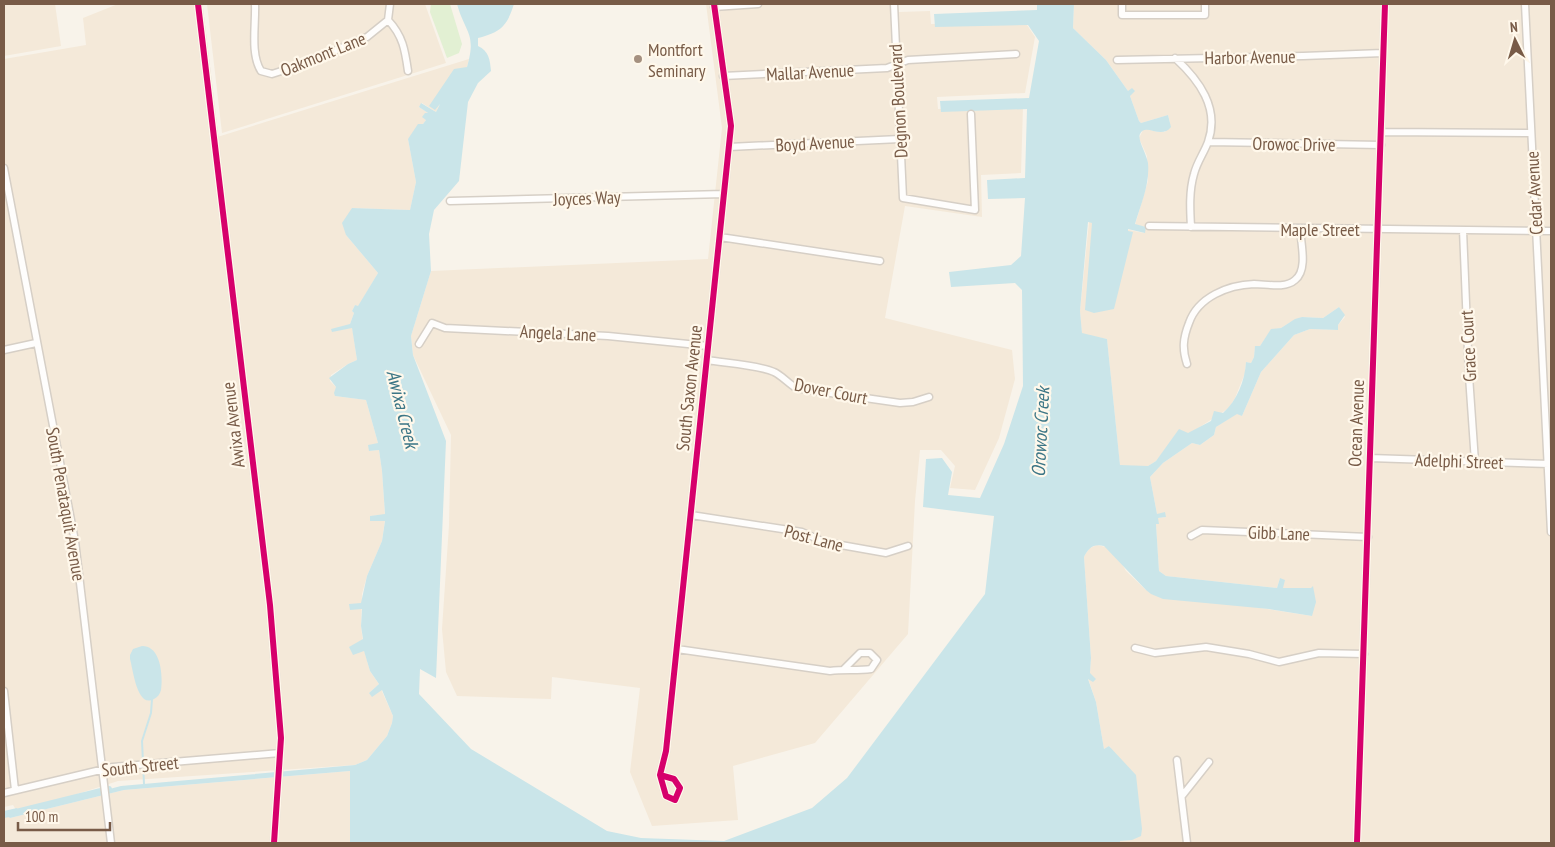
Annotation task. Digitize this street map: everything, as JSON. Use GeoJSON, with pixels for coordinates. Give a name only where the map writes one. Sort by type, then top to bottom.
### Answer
{"type":"FeatureCollection","features":[{"type":"Feature","properties":{"kind":"street","name":"Awixa Avenue"},"geometry":{"type":"LineString","coordinates":[[198,4],[269,596],[282,738],[274,843]]}},
{"type":"Feature","properties":{"kind":"street","name":"Oakmont Lane"},"geometry":{"type":"LineString","coordinates":[[255,4],[254,51],[256,61],[261,71],[272,74],[303,64],[367,37],[388,20]]}},
{"type":"Feature","properties":{"kind":"street"},"geometry":{"type":"LineString","coordinates":[[390,4],[388,20],[404,43],[408,71]]}},
{"type":"Feature","properties":{"kind":"street"},"geometry":{"type":"LineString","coordinates":[[714,5],[758,4]]}},
{"type":"Feature","properties":{"kind":"street","name":"Degnon Boulevard"},"geometry":{"type":"LineString","coordinates":[[894,4],[903,198],[975,210],[971,114]]}},
{"type":"Feature","properties":{"kind":"street"},"geometry":{"type":"LineString","coordinates":[[1122,4],[1122,15],[1205,15],[1205,4]]}},
{"type":"Feature","properties":{"kind":"street","name":"Ocean Avenue"},"geometry":{"type":"LineString","coordinates":[[1357,843],[1385,4]]}},
{"type":"Feature","properties":{"kind":"street","name":"Cedar Avenue"},"geometry":{"type":"LineString","coordinates":[[1525,4],[1551,532]]}},
{"type":"Feature","properties":{"kind":"street","name":"South Saxon Avenue"},"geometry":{"type":"LineString","coordinates":[[660,775],[666,751],[731,126],[714,5]]}},
{"type":"Feature","properties":{"kind":"street","name":"Harbor Avenue"},"geometry":{"type":"LineString","coordinates":[[1117,60],[1383,53]]}},
{"type":"Feature","properties":{"kind":"street","name":"Mallar Avenue"},"geometry":{"type":"LineString","coordinates":[[723,76],[887,68],[908,60],[1016,54]]}},
{"type":"Feature","properties":{"kind":"street"},"geometry":{"type":"LineString","coordinates":[[1175,58],[1199,84],[1211,113],[1208,142],[1194,173],[1190,198],[1191,227]]}},
{"type":"Feature","properties":{"kind":"street"},"geometry":{"type":"LineString","coordinates":[[1381,132],[1531,133]]}},
{"type":"Feature","properties":{"kind":"street","name":"Boyd Avenue"},"geometry":{"type":"LineString","coordinates":[[729,147],[900,139]]}},
{"type":"Feature","properties":{"kind":"street","name":"Orowoc Drive"},"geometry":{"type":"LineString","coordinates":[[1208,142],[1381,145]]}},
{"type":"Feature","properties":{"kind":"street","name":"South Penataquit Avenue"},"geometry":{"type":"LineString","coordinates":[[4,168],[74,541],[111,843]]}},
{"type":"Feature","properties":{"kind":"street","name":"Joyces Way"},"geometry":{"type":"LineString","coordinates":[[450,202],[724,194]]}},
{"type":"Feature","properties":{"kind":"street","name":"Maple Street"},"geometry":{"type":"LineString","coordinates":[[1149,226],[1551,231]]}},
{"type":"Feature","properties":{"kind":"street"},"geometry":{"type":"LineString","coordinates":[[1187,364],[1183,351],[1184,336],[1190,319],[1198,307],[1210,297],[1238,286],[1280,285],[1294,281],[1301,272],[1300,229]]}},
{"type":"Feature","properties":{"kind":"street","name":"Grace Court"},"geometry":{"type":"LineString","coordinates":[[1463,230],[1475,462]]}},
{"type":"Feature","properties":{"kind":"street"},"geometry":{"type":"LineString","coordinates":[[720,237],[880,261]]}},
{"type":"Feature","properties":{"kind":"street","name":"Angela Lane"},"geometry":{"type":"LineString","coordinates":[[419,344],[432,323],[445,328],[608,336],[708,346]]}},
{"type":"Feature","properties":{"kind":"street"},"geometry":{"type":"LineString","coordinates":[[4,350],[36,343]]}},
{"type":"Feature","properties":{"kind":"street","name":"Dover Court"},"geometry":{"type":"LineString","coordinates":[[707,360],[762,368],[775,372],[796,388],[900,403],[913,402],[929,397]]}},
{"type":"Feature","properties":{"kind":"street","name":"Adelphi Street"},"geometry":{"type":"LineString","coordinates":[[1370,458],[1549,464]]}},
{"type":"Feature","properties":{"kind":"street","name":"Post Lane"},"geometry":{"type":"LineString","coordinates":[[690,515],[802,532],[824,542],[886,553],[908,546]]}},
{"type":"Feature","properties":{"kind":"street","name":"Gibb Lane"},"geometry":{"type":"LineString","coordinates":[[1191,536],[1202,530],[1368,537]]}},
{"type":"Feature","properties":{"kind":"street"},"geometry":{"type":"LineString","coordinates":[[1135,648],[1155,653],[1206,647],[1249,654],[1279,662],[1319,653],[1364,654]]}},
{"type":"Feature","properties":{"kind":"street"},"geometry":{"type":"LineString","coordinates":[[677,649],[830,672],[844,669],[871,669],[877,660],[870,653],[860,653],[844,669]]}},
{"type":"Feature","properties":{"kind":"street"},"geometry":{"type":"LineString","coordinates":[[4,691],[15,790]]}},
{"type":"Feature","properties":{"kind":"street","name":"South Street"},"geometry":{"type":"LineString","coordinates":[[4,793],[102,770],[280,754]]}},
{"type":"Feature","properties":{"kind":"street"},"geometry":{"type":"LineString","coordinates":[[1177,760],[1187,843]]}},
{"type":"Feature","properties":{"kind":"street"},"geometry":{"type":"LineString","coordinates":[[1182,796],[1208,762]]}},
{"type":"Feature","properties":{"kind":"shaded area"},"geometry":{"type":"Polygon","coordinates":[[[4,4],[55,4],[61,46],[4,56],[4,4]]]}},
{"type":"Feature","properties":{"kind":"shaded area"},"geometry":{"type":"Polygon","coordinates":[[[118,4],[198,4],[214,138],[469,59],[467,67],[440,103],[436,112],[422,103],[419,107],[428,113],[425,113],[426,120],[423,124],[408,139],[416,182],[410,210],[352,208],[346,235],[378,273],[358,307],[355,305],[350,324],[345,329],[352,327],[357,360],[331,375],[330,381],[336,387],[335,396],[366,400],[378,443],[369,451],[379,450],[385,515],[370,516],[385,520],[382,541],[367,576],[362,594],[361,626],[364,650],[370,671],[379,684],[369,693],[381,689],[393,716],[387,736],[367,760],[355,765],[118,781],[18,813],[13,805],[4,807],[4,59],[86,45],[83,18],[118,4]]]}},
{"type":"Feature","properties":{"kind":"shaded area"},"geometry":{"type":"Polygon","coordinates":[[[207,4],[425,4],[446,63],[222,133],[207,4]]]}},
{"type":"Feature","properties":{"kind":"shaded area"},"geometry":{"type":"Polygon","coordinates":[[[706,4],[898,4],[899,12],[930,11],[931,24],[1025,22],[1035,37],[1025,93],[937,97],[938,109],[1023,106],[1021,173],[981,175],[982,217],[905,206],[885,318],[1012,350],[1015,379],[999,438],[975,490],[950,488],[955,466],[941,450],[920,450],[915,501],[908,634],[815,743],[733,766],[738,820],[652,826],[630,772],[640,688],[552,677],[551,699],[457,696],[446,672],[442,629],[449,525],[451,435],[413,355],[411,336],[431,271],[708,259],[722,128],[706,4]]]}},
{"type":"Feature","properties":{"kind":"shaded area"},"geometry":{"type":"Polygon","coordinates":[[[1074,4],[1551,4],[1551,843],[1120,843],[1120,841],[1132,840],[1110,746],[1104,749],[1096,702],[1088,678],[1091,658],[1084,557],[1090,548],[1097,545],[1106,547],[1121,562],[1126,571],[1146,590],[1312,616],[1311,588],[1283,588],[1280,578],[1277,588],[1166,576],[1159,571],[1156,524],[1158,518],[1166,517],[1157,514],[1150,477],[1163,463],[1192,443],[1200,445],[1214,435],[1216,427],[1237,413],[1242,416],[1261,372],[1294,335],[1310,329],[1337,330],[1338,325],[1345,317],[1339,307],[1323,318],[1302,317],[1281,328],[1271,330],[1260,346],[1255,347],[1251,363],[1246,362],[1245,373],[1229,408],[1166,449],[1156,461],[1148,466],[1120,466],[1107,339],[1082,334],[1080,311],[1089,222],[1144,233],[1146,227],[1135,225],[1148,181],[1147,156],[1139,138],[1143,130],[1147,129],[1165,132],[1170,123],[1168,115],[1141,123],[1139,121],[1130,96],[1134,90],[1128,91],[1106,60],[1073,28],[1074,4]]]}},
{"type":"Feature","properties":{"kind":"shaded area"},"geometry":{"type":"Polygon","coordinates":[[[350,771],[350,843],[4,843],[4,814],[10,818],[124,790],[350,771]]]}},
{"type":"Feature","properties":{"kind":"green space"},"geometry":{"type":"Polygon","coordinates":[[[431,4],[450,4],[462,44],[459,53],[447,58],[430,12],[431,4]]]}},
{"type":"Feature","properties":{"kind":"water"},"geometry":{"type":"Polygon","coordinates":[[[457,4],[514,4],[509,18],[502,27],[478,38],[478,46],[487,53],[491,71],[478,83],[468,102],[459,181],[434,210],[429,234],[431,271],[411,336],[413,355],[446,441],[436,678],[420,669],[419,694],[471,749],[607,831],[641,838],[724,841],[812,808],[847,778],[985,594],[994,516],[923,507],[926,459],[942,458],[952,472],[948,495],[980,498],[1004,444],[1023,386],[1022,290],[1015,283],[951,287],[949,272],[1011,265],[1021,256],[1025,198],[988,199],[987,180],[1025,178],[1027,109],[941,112],[940,101],[1029,98],[1039,41],[1028,25],[935,27],[934,14],[1037,10],[1037,4],[1074,4],[1073,28],[1106,60],[1128,91],[1132,88],[1135,91],[1130,96],[1139,121],[1141,123],[1168,115],[1171,127],[1167,131],[1146,130],[1142,131],[1139,136],[1148,163],[1148,179],[1135,224],[1146,227],[1145,233],[1128,229],[1128,231],[1133,232],[1114,309],[1094,313],[1085,310],[1092,223],[1088,222],[1080,311],[1082,333],[1107,339],[1120,465],[1148,466],[1156,461],[1179,429],[1188,433],[1211,421],[1214,411],[1223,413],[1239,390],[1246,362],[1251,363],[1254,357],[1255,346],[1260,346],[1271,329],[1281,328],[1302,317],[1323,318],[1339,307],[1345,315],[1338,325],[1338,330],[1310,329],[1294,335],[1261,372],[1242,416],[1237,414],[1216,427],[1214,435],[1200,445],[1192,443],[1163,463],[1150,477],[1157,514],[1165,512],[1166,517],[1158,518],[1159,524],[1156,524],[1159,571],[1166,576],[1277,588],[1280,578],[1285,580],[1283,588],[1311,588],[1313,586],[1316,602],[1312,616],[1269,609],[1163,599],[1146,590],[1104,546],[1097,545],[1092,547],[1084,557],[1091,658],[1090,673],[1096,679],[1093,682],[1088,679],[1096,702],[1104,749],[1109,746],[1136,775],[1142,829],[1141,836],[1132,840],[1120,841],[1120,843],[350,843],[350,771],[124,790],[10,818],[4,814],[4,811],[17,808],[18,813],[121,786],[355,765],[367,760],[387,736],[393,716],[382,690],[372,697],[369,693],[379,684],[370,671],[364,651],[353,655],[349,647],[363,639],[361,626],[362,609],[350,610],[349,604],[361,603],[367,576],[382,541],[385,521],[370,521],[370,516],[385,514],[382,471],[379,450],[369,451],[368,445],[378,443],[366,400],[335,396],[336,387],[329,378],[348,364],[357,360],[352,328],[332,332],[331,329],[350,324],[355,305],[358,306],[378,273],[346,235],[342,223],[352,208],[410,210],[416,182],[408,139],[418,124],[423,124],[426,120],[422,117],[425,113],[428,113],[419,107],[421,103],[436,112],[440,104],[435,110],[429,106],[454,69],[467,67],[471,47],[470,40],[457,4]]]}},
{"type":"Feature","properties":{"kind":"water"},"geometry":{"type":"Polygon","coordinates":[[[142,646],[148,647],[153,651],[157,656],[161,669],[162,684],[160,693],[148,701],[140,693],[134,679],[130,659],[133,649],[142,646]]]}},
{"type":"Feature","properties":{"kind":"waterway"},"geometry":{"type":"LineString","coordinates":[[144,784],[142,741],[151,713],[152,699]]}},
{"type":"Feature","properties":{"kind":"waterway"},"geometry":{"type":"LineString","coordinates":[[4,815],[109,789]]}},
{"type":"Feature","properties":{"kind":"cycle path"},"geometry":{"type":"LineString","coordinates":[[198,4],[270,605],[281,738],[274,843]]}},
{"type":"Feature","properties":{"kind":"cycle path"},"geometry":{"type":"LineString","coordinates":[[660,775],[674,779],[680,788],[675,800],[666,796],[660,775],[666,751],[731,126],[714,4]]}},
{"type":"Feature","properties":{"kind":"cycle path"},"geometry":{"type":"LineString","coordinates":[[1357,843],[1385,4]]}},
{"type":"Feature","properties":{"kind":"place","name":"Montfort Seminary"},"geometry":{"type":"Point","coordinates":[638,59]}},
{"type":"Feature","properties":{"kind":"water label","name":"Awixa Creek"},"geometry":{"type":"Point","coordinates":[403,409]}},
{"type":"Feature","properties":{"kind":"water label","name":"Orowoc Creek"},"geometry":{"type":"Point","coordinates":[1040,432]}}]}
